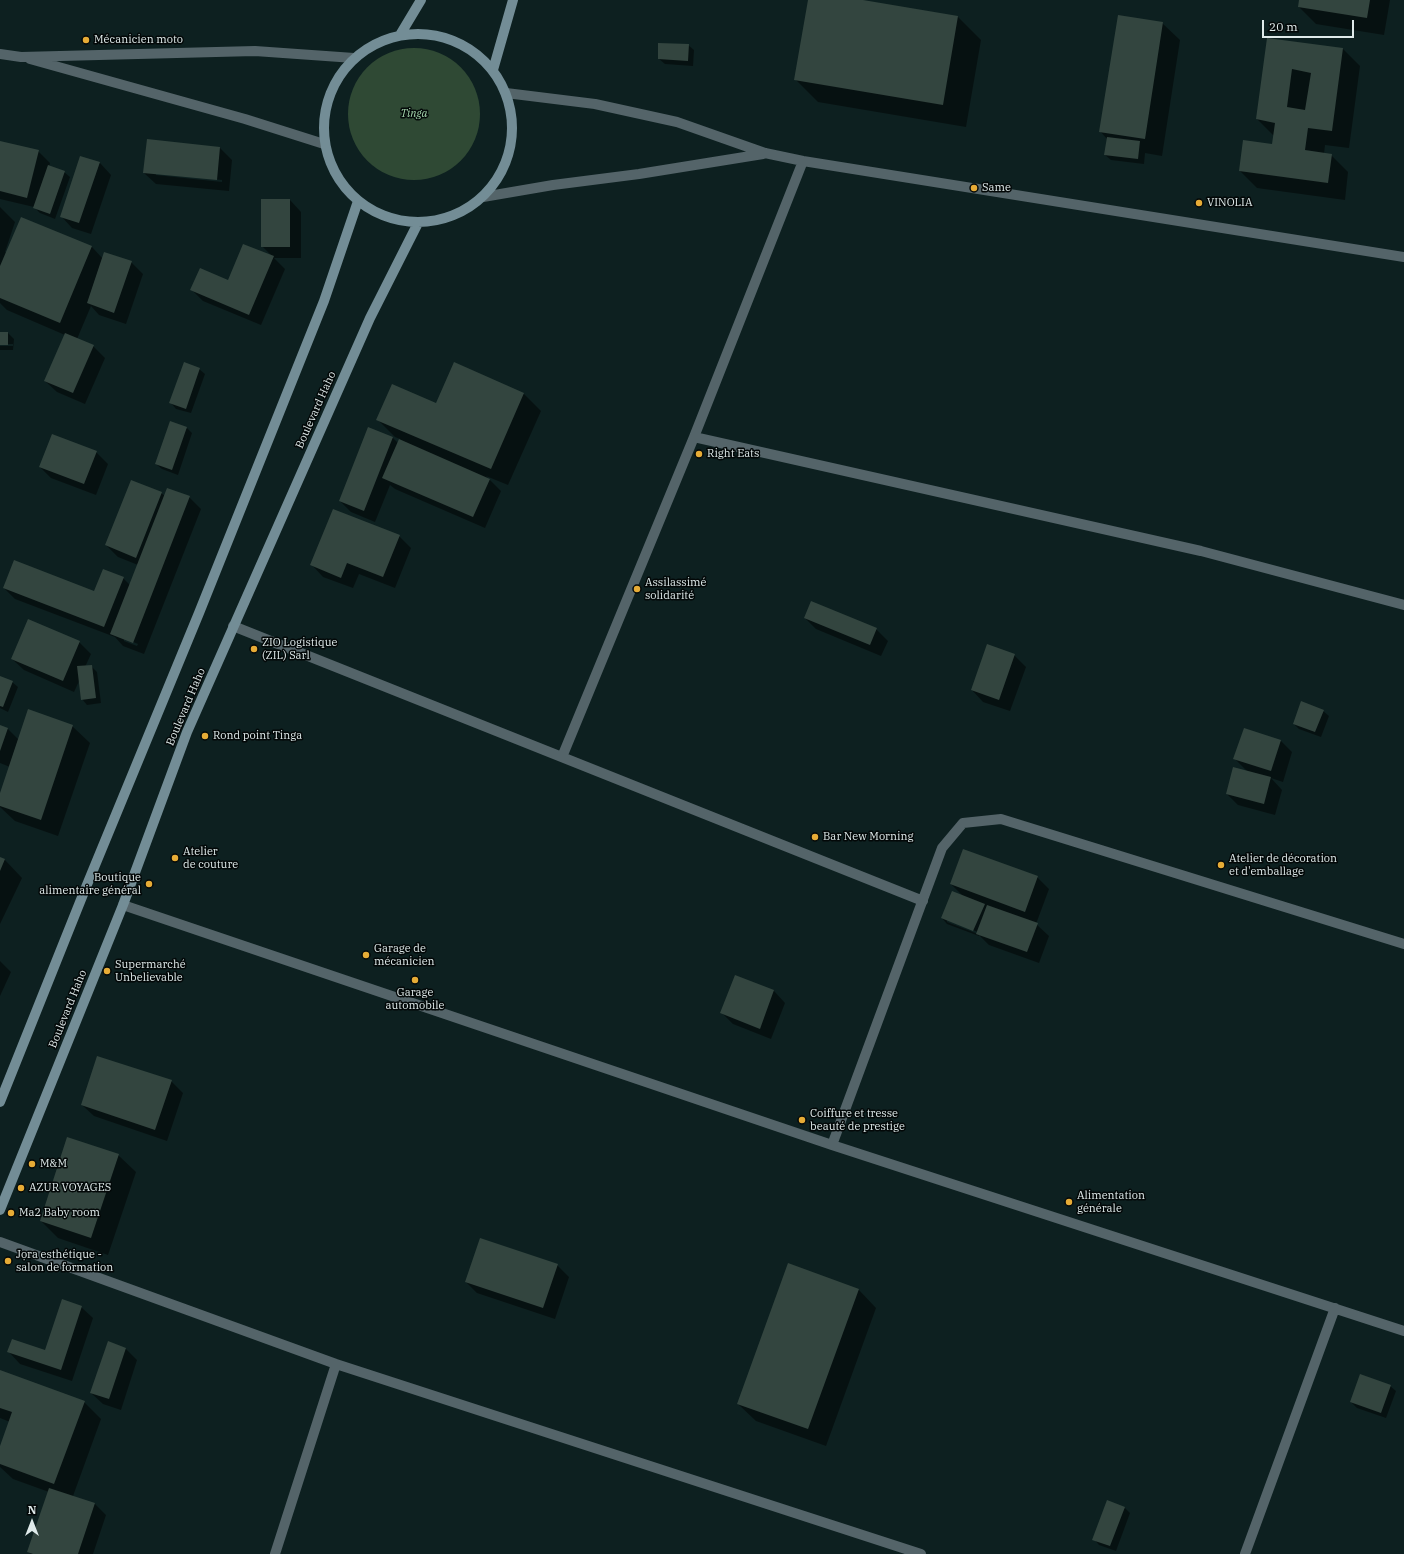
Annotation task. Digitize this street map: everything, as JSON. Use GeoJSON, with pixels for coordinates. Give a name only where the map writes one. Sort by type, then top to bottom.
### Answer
{"type":"FeatureCollection","features":[{"type":"Feature","properties":{"kind":"main road"},"geometry":{"type":"LineString","coordinates":[[400,35],[421,0]]}},
{"type":"Feature","properties":{"kind":"main road"},"geometry":{"type":"LineString","coordinates":[[493,70],[513,0]]}},
{"type":"Feature","properties":{"kind":"main road"},"geometry":{"type":"LineString","coordinates":[[426,34],[452,40],[474,53],[493,70],[506,93],[511,111],[513,130],[505,166],[483,197],[464,211],[442,220],[418,223],[388,218],[370,210],[358,201],[343,186],[334,174],[324,144],[323,126],[325,107],[329,95],[341,72],[354,58],[368,48],[384,40],[400,35],[426,34]]}},
{"type":"Feature","properties":{"kind":"main road"},"geometry":{"type":"LineString","coordinates":[[0,1102],[324,301],[358,201]]}},
{"type":"Feature","properties":{"kind":"main road","name":"Boulevard Haho"},"geometry":{"type":"LineString","coordinates":[[0,1210],[123,905],[187,732],[370,318],[418,223]]}},
{"type":"Feature","properties":{"kind":"street"},"geometry":{"type":"LineString","coordinates":[[21,57],[255,51],[354,58]]}},
{"type":"Feature","properties":{"kind":"street"},"geometry":{"type":"LineString","coordinates":[[0,54],[21,57],[245,120],[324,144]]}},
{"type":"Feature","properties":{"kind":"street"},"geometry":{"type":"LineString","coordinates":[[506,93],[595,104],[677,122],[765,153],[803,161],[1404,257]]}},
{"type":"Feature","properties":{"kind":"street"},"geometry":{"type":"LineString","coordinates":[[483,197],[553,185],[639,174],[765,153]]}},
{"type":"Feature","properties":{"kind":"street"},"geometry":{"type":"LineString","coordinates":[[562,757],[694,437],[803,161]]}},
{"type":"Feature","properties":{"kind":"street"},"geometry":{"type":"LineString","coordinates":[[694,437],[1201,551],[1404,605]]}},
{"type":"Feature","properties":{"kind":"street"},"geometry":{"type":"LineString","coordinates":[[233,626],[923,901]]}},
{"type":"Feature","properties":{"kind":"street"},"geometry":{"type":"LineString","coordinates":[[832,1145],[942,848],[963,823],[1001,819],[1404,944]]}},
{"type":"Feature","properties":{"kind":"street"},"geometry":{"type":"LineString","coordinates":[[123,905],[832,1145],[1404,1331]]}},
{"type":"Feature","properties":{"kind":"street"},"geometry":{"type":"LineString","coordinates":[[0,1242],[336,1364],[920,1554]]}},
{"type":"Feature","properties":{"kind":"street"},"geometry":{"type":"LineString","coordinates":[[1245,1554],[1335,1308]]}},
{"type":"Feature","properties":{"kind":"street"},"geometry":{"type":"LineString","coordinates":[[275,1554],[336,1364]]}},
{"type":"Feature","properties":{"kind":"green space","name":"Tinga"},"geometry":{"type":"Polygon","coordinates":[[[414,48],[439,53],[456,63],[465,72],[475,89],[480,114],[475,139],[465,156],[456,165],[439,175],[414,180],[389,175],[372,165],[363,156],[353,139],[348,114],[353,89],[363,72],[372,63],[389,53],[414,48]]]}},
{"type":"Feature","properties":{"kind":"building"},"geometry":{"type":"Polygon","coordinates":[[[808,0],[863,0],[958,16],[943,105],[794,80],[808,0]]]}},
{"type":"Feature","properties":{"kind":"building"},"geometry":{"type":"Polygon","coordinates":[[[1299,0],[1370,0],[1367,18],[1298,7],[1299,0]]]}},
{"type":"Feature","properties":{"kind":"building"},"geometry":{"type":"Polygon","coordinates":[[[1118,15],[1163,22],[1145,139],[1099,132],[1118,15]]]}},
{"type":"Feature","properties":{"kind":"building"},"geometry":{"type":"Polygon","coordinates":[[[1267,38],[1343,48],[1332,131],[1308,128],[1305,150],[1332,154],[1328,183],[1239,171],[1243,140],[1272,144],[1275,123],[1256,119],[1267,38]],[[1292,69],[1287,107],[1305,110],[1311,73],[1292,69]]]}},
{"type":"Feature","properties":{"kind":"building"},"geometry":{"type":"Polygon","coordinates":[[[658,43],[689,44],[688,61],[658,59],[658,43]]]}},
{"type":"Feature","properties":{"kind":"building"},"geometry":{"type":"Polygon","coordinates":[[[1107,137],[1140,141],[1138,159],[1104,155],[1107,137]]]}},
{"type":"Feature","properties":{"kind":"building"},"geometry":{"type":"Polygon","coordinates":[[[147,139],[220,147],[217,180],[143,173],[147,139]]]}},
{"type":"Feature","properties":{"kind":"building"},"geometry":{"type":"Polygon","coordinates":[[[0,141],[39,150],[27,198],[0,191],[0,141]]]}},
{"type":"Feature","properties":{"kind":"building"},"geometry":{"type":"Polygon","coordinates":[[[80,156],[100,162],[79,223],[60,217],[80,156]]]}},
{"type":"Feature","properties":{"kind":"building"},"geometry":{"type":"Polygon","coordinates":[[[48,165],[65,171],[50,214],[33,208],[48,165]]]}},
{"type":"Feature","properties":{"kind":"building"},"geometry":{"type":"Polygon","coordinates":[[[261,199],[290,199],[290,247],[261,247],[261,199]]]}},
{"type":"Feature","properties":{"kind":"building"},"geometry":{"type":"Polygon","coordinates":[[[21,217],[92,246],[60,323],[0,298],[0,266],[21,217]]]}},
{"type":"Feature","properties":{"kind":"building"},"geometry":{"type":"Polygon","coordinates":[[[243,244],[274,256],[249,315],[190,290],[200,268],[228,280],[243,244]]]}},
{"type":"Feature","properties":{"kind":"building"},"geometry":{"type":"Polygon","coordinates":[[[104,252],[132,261],[114,313],[87,303],[104,252]]]}},
{"type":"Feature","properties":{"kind":"building"},"geometry":{"type":"Polygon","coordinates":[[[0,332],[8,332],[8,345],[0,345],[0,332]]]}},
{"type":"Feature","properties":{"kind":"building"},"geometry":{"type":"Polygon","coordinates":[[[65,333],[94,345],[73,393],[44,381],[65,333]]]}},
{"type":"Feature","properties":{"kind":"building"},"geometry":{"type":"Polygon","coordinates":[[[184,362],[200,368],[186,409],[169,403],[184,362]]]}},
{"type":"Feature","properties":{"kind":"building"},"geometry":{"type":"Polygon","coordinates":[[[454,362],[524,393],[491,469],[376,420],[392,384],[436,403],[454,362]]]}},
{"type":"Feature","properties":{"kind":"building"},"geometry":{"type":"Polygon","coordinates":[[[170,421],[187,427],[172,470],[155,464],[170,421]]]}},
{"type":"Feature","properties":{"kind":"building"},"geometry":{"type":"Polygon","coordinates":[[[368,427],[393,437],[364,511],[339,501],[368,427]]]}},
{"type":"Feature","properties":{"kind":"building"},"geometry":{"type":"Polygon","coordinates":[[[52,434],[97,451],[84,484],[39,467],[52,434]]]}},
{"type":"Feature","properties":{"kind":"building"},"geometry":{"type":"Polygon","coordinates":[[[399,439],[490,479],[473,517],[382,478],[399,439]]]}},
{"type":"Feature","properties":{"kind":"building"},"geometry":{"type":"Polygon","coordinates":[[[131,480],[162,492],[136,558],[105,545],[131,480]]]}},
{"type":"Feature","properties":{"kind":"building"},"geometry":{"type":"Polygon","coordinates":[[[167,488],[190,496],[133,643],[110,634],[167,488]]]}},
{"type":"Feature","properties":{"kind":"building"},"geometry":{"type":"Polygon","coordinates":[[[333,509],[400,535],[383,577],[347,563],[341,578],[310,565],[333,509]]]}},
{"type":"Feature","properties":{"kind":"building"},"geometry":{"type":"Polygon","coordinates":[[[14,560],[94,591],[103,569],[124,577],[104,627],[3,588],[14,560]]]}},
{"type":"Feature","properties":{"kind":"building"},"geometry":{"type":"Polygon","coordinates":[[[811,601],[877,628],[870,645],[804,618],[811,601]]]}},
{"type":"Feature","properties":{"kind":"building"},"geometry":{"type":"Polygon","coordinates":[[[28,619],[80,641],[63,681],[11,659],[28,619]]]}},
{"type":"Feature","properties":{"kind":"building"},"geometry":{"type":"Polygon","coordinates":[[[987,644],[1015,654],[999,700],[971,690],[987,644]]]}},
{"type":"Feature","properties":{"kind":"building"},"geometry":{"type":"Polygon","coordinates":[[[92,665],[96,698],[81,700],[77,666],[92,665]]]}},
{"type":"Feature","properties":{"kind":"building"},"geometry":{"type":"Polygon","coordinates":[[[0,676],[13,681],[3,707],[0,706],[0,676]]]}},
{"type":"Feature","properties":{"kind":"building"},"geometry":{"type":"Polygon","coordinates":[[[1301,701],[1324,710],[1315,732],[1293,724],[1301,701]]]}},
{"type":"Feature","properties":{"kind":"building"},"geometry":{"type":"Polygon","coordinates":[[[28,709],[73,725],[41,820],[0,806],[0,793],[28,709]]]}},
{"type":"Feature","properties":{"kind":"building"},"geometry":{"type":"Polygon","coordinates":[[[0,725],[8,728],[0,751],[0,725]]]}},
{"type":"Feature","properties":{"kind":"building"},"geometry":{"type":"Polygon","coordinates":[[[1244,728],[1281,740],[1271,771],[1233,759],[1244,728]]]}},
{"type":"Feature","properties":{"kind":"building"},"geometry":{"type":"Polygon","coordinates":[[[1233,767],[1271,777],[1264,804],[1226,794],[1233,767]]]}},
{"type":"Feature","properties":{"kind":"building"},"geometry":{"type":"Polygon","coordinates":[[[963,849],[1038,876],[1025,912],[950,884],[963,849]]]}},
{"type":"Feature","properties":{"kind":"building"},"geometry":{"type":"Polygon","coordinates":[[[0,857],[5,859],[0,871],[0,857]]]}},
{"type":"Feature","properties":{"kind":"building"},"geometry":{"type":"Polygon","coordinates":[[[952,891],[985,904],[973,931],[941,918],[952,891]]]}},
{"type":"Feature","properties":{"kind":"building"},"geometry":{"type":"Polygon","coordinates":[[[987,905],[1038,923],[1027,952],[976,934],[987,905]]]}},
{"type":"Feature","properties":{"kind":"building"},"geometry":{"type":"Polygon","coordinates":[[[735,975],[774,990],[760,1029],[720,1013],[735,975]]]}},
{"type":"Feature","properties":{"kind":"building"},"geometry":{"type":"Polygon","coordinates":[[[97,1056],[172,1080],[155,1130],[81,1105],[97,1056]]]}},
{"type":"Feature","properties":{"kind":"building"},"geometry":{"type":"Polygon","coordinates":[[[67,1137],[119,1154],[91,1238],[40,1221],[67,1137]]]}},
{"type":"Feature","properties":{"kind":"building"},"geometry":{"type":"Polygon","coordinates":[[[480,1238],[558,1264],[543,1308],[465,1282],[480,1238]]]}},
{"type":"Feature","properties":{"kind":"building"},"geometry":{"type":"Polygon","coordinates":[[[788,1263],[859,1289],[808,1429],[737,1404],[788,1263]]]}},
{"type":"Feature","properties":{"kind":"building"},"geometry":{"type":"Polygon","coordinates":[[[62,1299],[82,1306],[61,1370],[7,1352],[12,1339],[45,1350],[62,1299]]]}},
{"type":"Feature","properties":{"kind":"building"},"geometry":{"type":"Polygon","coordinates":[[[108,1341],[126,1348],[109,1399],[90,1393],[108,1341]]]}},
{"type":"Feature","properties":{"kind":"building"},"geometry":{"type":"Polygon","coordinates":[[[0,1370],[85,1401],[54,1484],[0,1464],[0,1446],[12,1412],[0,1408],[0,1370]]]}},
{"type":"Feature","properties":{"kind":"building"},"geometry":{"type":"Polygon","coordinates":[[[1360,1374],[1391,1385],[1381,1413],[1350,1402],[1360,1374]]]}},
{"type":"Feature","properties":{"kind":"building"},"geometry":{"type":"Polygon","coordinates":[[[49,1488],[95,1503],[78,1554],[33,1554],[27,1552],[49,1488]]]}},
{"type":"Feature","properties":{"kind":"building"},"geometry":{"type":"Polygon","coordinates":[[[1107,1500],[1125,1507],[1110,1546],[1092,1540],[1107,1500]]]}},
{"type":"Feature","properties":{"kind":"place","name":"Mécanicien moto"},"geometry":{"type":"Point","coordinates":[86,40]}},
{"type":"Feature","properties":{"kind":"place","name":"Same"},"geometry":{"type":"Point","coordinates":[974,188]}},
{"type":"Feature","properties":{"kind":"place","name":"VINOLIA"},"geometry":{"type":"Point","coordinates":[1199,203]}},
{"type":"Feature","properties":{"kind":"place","name":"Right Eats"},"geometry":{"type":"Point","coordinates":[699,454]}},
{"type":"Feature","properties":{"kind":"place","name":"Assilassimé solidarité"},"geometry":{"type":"Point","coordinates":[637,589]}},
{"type":"Feature","properties":{"kind":"place","name":"ZIO Logistique (ZIL) Sarl"},"geometry":{"type":"Point","coordinates":[254,649]}},
{"type":"Feature","properties":{"kind":"place","name":"Rond point Tinga"},"geometry":{"type":"Point","coordinates":[205,736]}},
{"type":"Feature","properties":{"kind":"place","name":"Bar New Morning"},"geometry":{"type":"Point","coordinates":[815,837]}},
{"type":"Feature","properties":{"kind":"place","name":"Atelier de couture"},"geometry":{"type":"Point","coordinates":[175,858]}},
{"type":"Feature","properties":{"kind":"place","name":"Atelier de décoration et d'emballage"},"geometry":{"type":"Point","coordinates":[1221,865]}},
{"type":"Feature","properties":{"kind":"place","name":"Boutique alimentaire général"},"geometry":{"type":"Point","coordinates":[149,884]}},
{"type":"Feature","properties":{"kind":"place","name":"Garage de mécanicien"},"geometry":{"type":"Point","coordinates":[366,955]}},
{"type":"Feature","properties":{"kind":"place","name":"Supermarché Unbelievable"},"geometry":{"type":"Point","coordinates":[107,971]}},
{"type":"Feature","properties":{"kind":"place","name":"Garage automobile"},"geometry":{"type":"Point","coordinates":[415,980]}},
{"type":"Feature","properties":{"kind":"place","name":"Coiffure et tresse beauté de prestige"},"geometry":{"type":"Point","coordinates":[802,1120]}},
{"type":"Feature","properties":{"kind":"place","name":"M&M"},"geometry":{"type":"Point","coordinates":[32,1164]}},
{"type":"Feature","properties":{"kind":"place","name":"AZUR VOYAGES"},"geometry":{"type":"Point","coordinates":[21,1188]}},
{"type":"Feature","properties":{"kind":"place","name":"Alimentation générale"},"geometry":{"type":"Point","coordinates":[1069,1202]}},
{"type":"Feature","properties":{"kind":"place","name":"Ma2 Baby room"},"geometry":{"type":"Point","coordinates":[11,1213]}},
{"type":"Feature","properties":{"kind":"place","name":"Jọra esthétique - salon de formation"},"geometry":{"type":"Point","coordinates":[8,1261]}}]}
